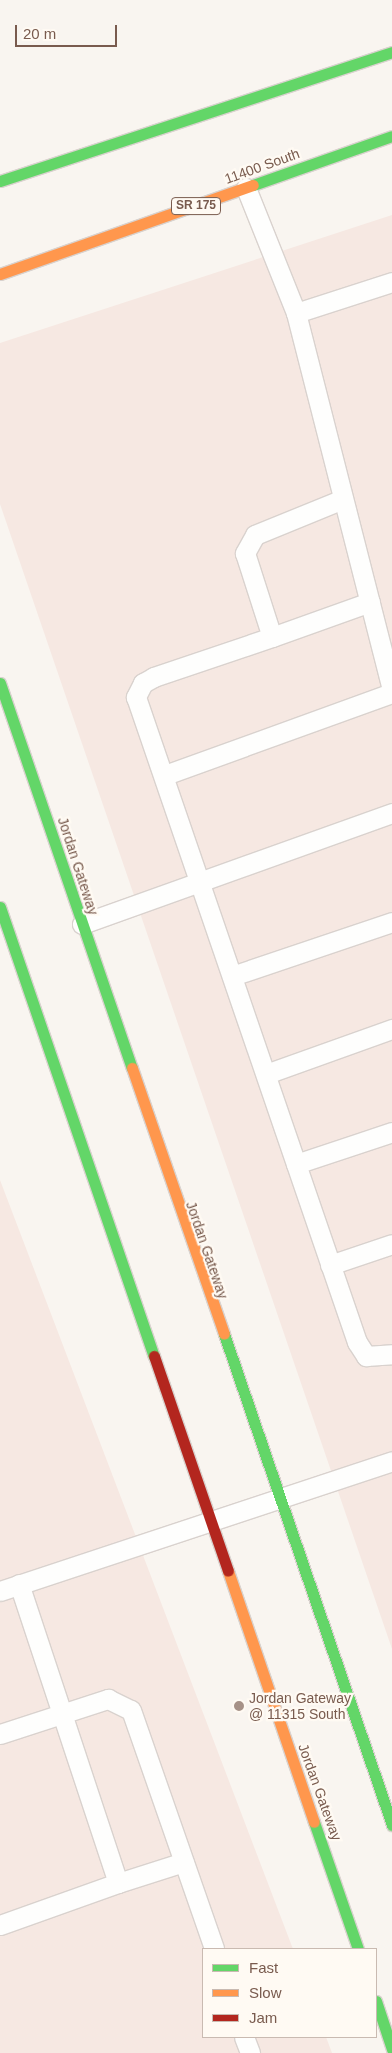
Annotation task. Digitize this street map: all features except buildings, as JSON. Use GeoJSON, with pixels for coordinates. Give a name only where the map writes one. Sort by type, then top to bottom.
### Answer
{"type":"FeatureCollection","features":[{"type":"Feature","properties":{"kind":"main road"},"geometry":{"type":"LineString","coordinates":[[0,182],[392,52]]}},
{"type":"Feature","properties":{"kind":"main road","name":"11400 South"},"geometry":{"type":"LineString","coordinates":[[0,274],[392,136]]}},
{"type":"Feature","properties":{"kind":"main road","name":"Jordan Gateway"},"geometry":{"type":"LineString","coordinates":[[0,683],[278,1500],[392,1825]]}},
{"type":"Feature","properties":{"kind":"main road","name":"Jordan Gateway"},"geometry":{"type":"LineString","coordinates":[[0,907],[208,1521],[358,1948]]}},
{"type":"Feature","properties":{"kind":"main road"},"geometry":{"type":"LineString","coordinates":[[377,2003],[392,2049]]}},
{"type":"Feature","properties":{"kind":"lane"},"geometry":{"type":"LineString","coordinates":[[165,775],[392,692],[296,313],[246,188]]}},
{"type":"Feature","properties":{"kind":"lane"},"geometry":{"type":"LineString","coordinates":[[296,313],[392,282]]}},
{"type":"Feature","properties":{"kind":"lane"},"geometry":{"type":"LineString","coordinates":[[272,637],[245,553],[255,535],[343,500]]}},
{"type":"Feature","properties":{"kind":"lane"},"geometry":{"type":"LineString","coordinates":[[370,602],[143,683],[136,697],[165,775],[357,1342],[366,1356],[392,1354]]}},
{"type":"Feature","properties":{"kind":"lane"},"geometry":{"type":"LineString","coordinates":[[82,924],[392,813]]}},
{"type":"Feature","properties":{"kind":"lane"},"geometry":{"type":"LineString","coordinates":[[232,976],[392,922]]}},
{"type":"Feature","properties":{"kind":"lane"},"geometry":{"type":"LineString","coordinates":[[266,1074],[392,1029]]}},
{"type":"Feature","properties":{"kind":"lane"},"geometry":{"type":"LineString","coordinates":[[296,1164],[392,1132]]}},
{"type":"Feature","properties":{"kind":"lane"},"geometry":{"type":"LineString","coordinates":[[330,1265],[392,1244]]}},
{"type":"Feature","properties":{"kind":"lane"},"geometry":{"type":"LineString","coordinates":[[0,1591],[392,1461]]}},
{"type":"Feature","properties":{"kind":"lane"},"geometry":{"type":"LineString","coordinates":[[19,1584],[118,1883]]}},
{"type":"Feature","properties":{"kind":"lane"},"geometry":{"type":"LineString","coordinates":[[0,1734],[108,1699],[131,1710],[214,1948]]}},
{"type":"Feature","properties":{"kind":"lane"},"geometry":{"type":"LineString","coordinates":[[0,1925],[118,1883],[184,1862]]}},
{"type":"Feature","properties":{"kind":"lane"},"geometry":{"type":"LineString","coordinates":[[244,2038],[250,2053]]}},
{"type":"Feature","properties":{"kind":"shaded area"},"geometry":{"type":"Polygon","coordinates":[[[392,215],[392,1649],[0,504],[0,343],[392,215]]]}},
{"type":"Feature","properties":{"kind":"shaded area"},"geometry":{"type":"Polygon","coordinates":[[[0,1180],[293,1948],[202,1948],[202,2038],[326,2038],[332,2053],[0,2053],[0,1180]]]}},
{"type":"Feature","properties":{"kind":"traffic: fast"},"geometry":{"type":"LineString","coordinates":[[0,181],[392,52]]}},
{"type":"Feature","properties":{"kind":"traffic: fast"},"geometry":{"type":"LineString","coordinates":[[253,185],[392,136]]}},
{"type":"Feature","properties":{"kind":"traffic: fast"},"geometry":{"type":"LineString","coordinates":[[0,683],[132,1068]]}},
{"type":"Feature","properties":{"kind":"traffic: fast"},"geometry":{"type":"LineString","coordinates":[[0,907],[154,1356]]}},
{"type":"Feature","properties":{"kind":"traffic: fast"},"geometry":{"type":"LineString","coordinates":[[224,1334],[392,1825]]}},
{"type":"Feature","properties":{"kind":"traffic: fast"},"geometry":{"type":"LineString","coordinates":[[314,1822],[358,1948]]}},
{"type":"Feature","properties":{"kind":"traffic: fast"},"geometry":{"type":"LineString","coordinates":[[377,2004],[392,2049]]}},
{"type":"Feature","properties":{"kind":"traffic: slow"},"geometry":{"type":"LineString","coordinates":[[0,274],[253,185]]}},
{"type":"Feature","properties":{"kind":"traffic: slow"},"geometry":{"type":"LineString","coordinates":[[132,1068],[224,1334]]}},
{"type":"Feature","properties":{"kind":"traffic: slow"},"geometry":{"type":"LineString","coordinates":[[228,1571],[314,1822]]}},
{"type":"Feature","properties":{"kind":"traffic: jam"},"geometry":{"type":"LineString","coordinates":[[154,1356],[228,1571]]}},
{"type":"Feature","properties":{"kind":"place","name":"Jordan Gateway @ 11315 South"},"geometry":{"type":"Point","coordinates":[239,1706]}}]}
